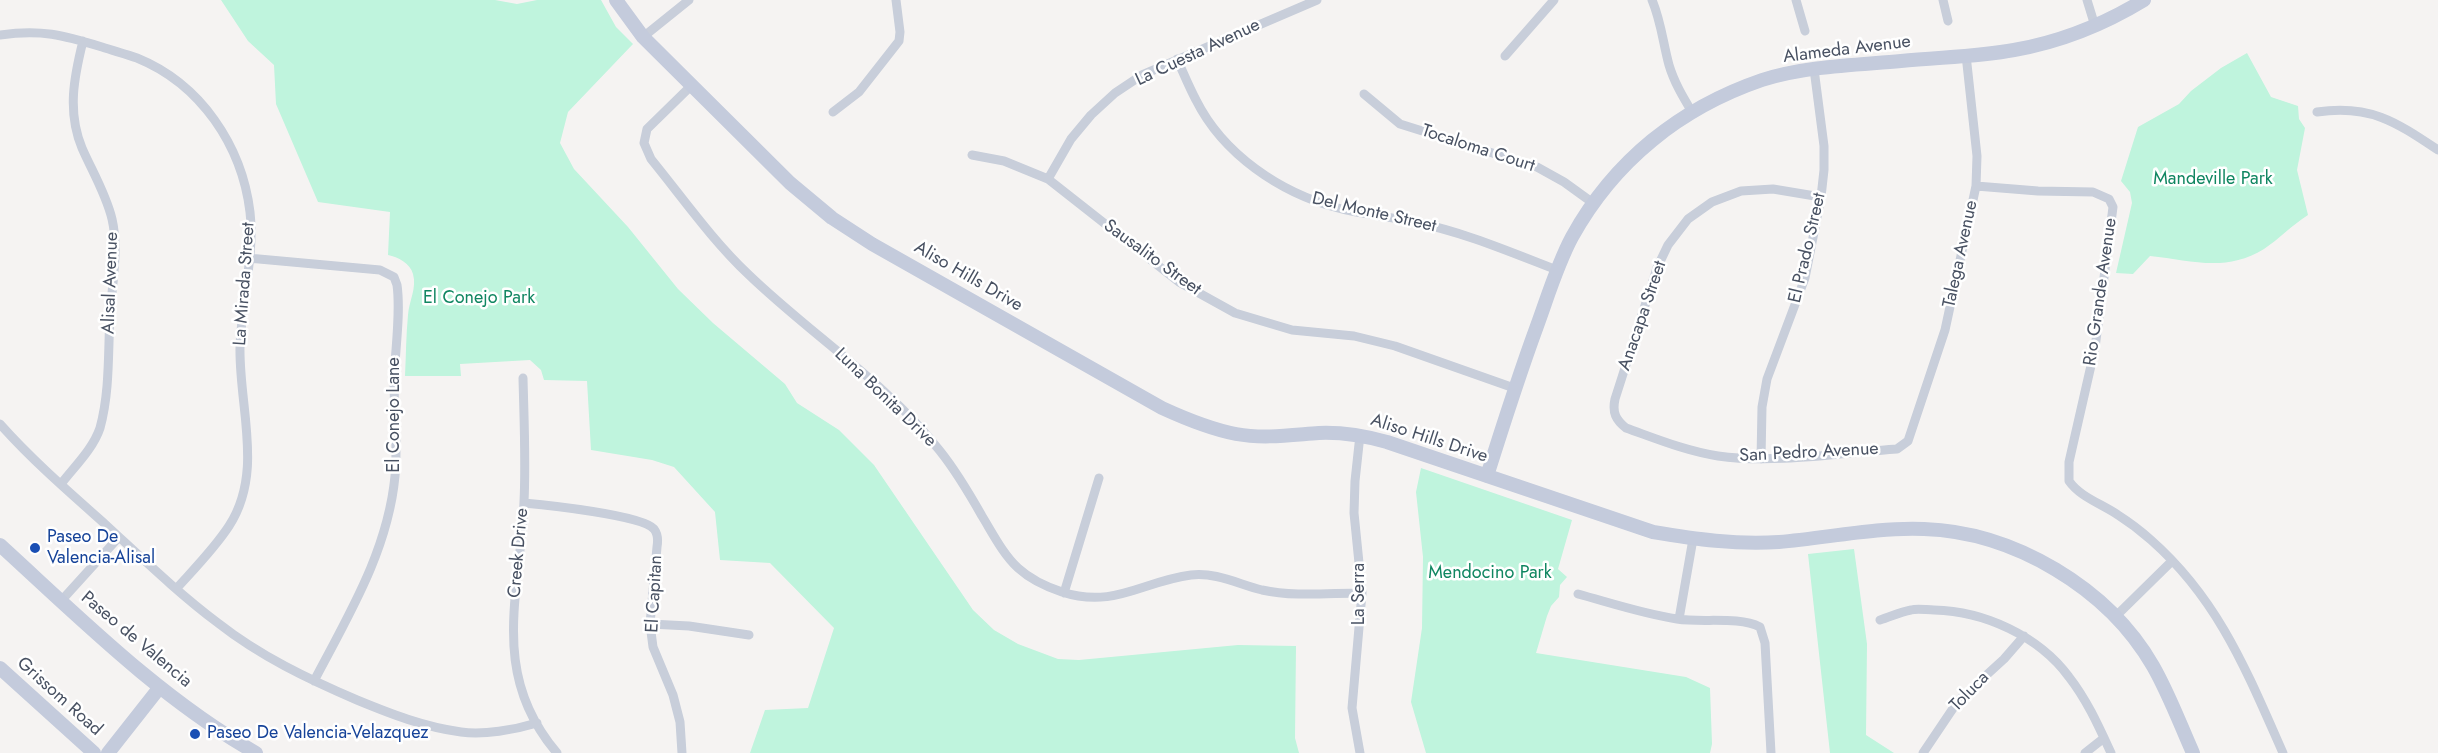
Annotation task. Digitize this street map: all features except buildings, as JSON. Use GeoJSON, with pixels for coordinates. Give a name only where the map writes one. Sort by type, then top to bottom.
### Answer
{"type":"FeatureCollection","features":[{"type":"Feature","properties":{"kind":"street","name":"Aliso Hills Drive"},"geometry":{"type":"LineString","coordinates":[[616,0],[643,37],[790,183],[832,219],[872,244],[1162,408],[1197,424],[1237,434],[1281,437],[1321,433],[1360,435],[1387,442],[1653,532],[1693,539],[1738,543],[1779,542],[1883,530],[1925,529],[1966,534],[2006,546],[2046,564],[2085,589],[2115,617],[2152,664],[2193,753]]}},
{"type":"Feature","properties":{"kind":"street"},"geometry":{"type":"LineString","coordinates":[[643,37],[688,0]]}},
{"type":"Feature","properties":{"kind":"street"},"geometry":{"type":"LineString","coordinates":[[833,112],[859,92],[899,41],[896,0]]}},
{"type":"Feature","properties":{"kind":"street","name":"La Cuesta Avenue"},"geometry":{"type":"LineString","coordinates":[[1048,179],[1071,139],[1091,115],[1115,93],[1142,75],[1177,58],[1317,0]]}},
{"type":"Feature","properties":{"kind":"street"},"geometry":{"type":"LineString","coordinates":[[1505,56],[1554,0]]}},
{"type":"Feature","properties":{"kind":"street"},"geometry":{"type":"LineString","coordinates":[[1652,0],[1658,13],[1669,66],[1692,112]]}},
{"type":"Feature","properties":{"kind":"street"},"geometry":{"type":"LineString","coordinates":[[1796,0],[1805,31]]}},
{"type":"Feature","properties":{"kind":"street"},"geometry":{"type":"LineString","coordinates":[[1943,0],[1948,21]]}},
{"type":"Feature","properties":{"kind":"street"},"geometry":{"type":"LineString","coordinates":[[2087,0],[2095,26]]}},
{"type":"Feature","properties":{"kind":"street","name":"Alameda Avenue"},"geometry":{"type":"LineString","coordinates":[[1487,476],[1514,388],[1571,238],[1593,203],[1614,176],[1660,133],[1692,112],[1726,94],[1764,79],[1814,69],[2012,51],[2054,41],[2095,26],[2144,0]]}},
{"type":"Feature","properties":{"kind":"street","name":"La Mirada Street"},"geometry":{"type":"LineString","coordinates":[[0,35],[26,31],[56,33],[138,58],[168,74],[192,94],[213,117],[231,146],[245,182],[250,215],[240,350],[248,471],[241,500],[230,524],[216,544],[176,589]]}},
{"type":"Feature","properties":{"kind":"street","name":"Alisal Avenue"},"geometry":{"type":"LineString","coordinates":[[61,484],[84,455],[99,430],[105,399],[114,252],[112,221],[81,145],[72,111],[74,79],[83,41]]}},
{"type":"Feature","properties":{"kind":"street","name":"Talega Avenue"},"geometry":{"type":"LineString","coordinates":[[1904,446],[1911,435],[1945,330],[1976,186],[1977,156],[1966,55]]}},
{"type":"Feature","properties":{"kind":"street","name":"Del Monte Street"},"geometry":{"type":"LineString","coordinates":[[1177,58],[1197,102],[1226,143],[1262,174],[1299,195],[1338,208],[1415,222],[1475,238],[1557,270]]}},
{"type":"Feature","properties":{"kind":"street","name":"El Prado Street"},"geometry":{"type":"LineString","coordinates":[[1761,459],[1762,406],[1767,379],[1805,278],[1821,196],[1824,146],[1814,69]]}},
{"type":"Feature","properties":{"kind":"street","name":"Luna Bonita Drive"},"geometry":{"type":"LineString","coordinates":[[692,85],[647,129],[644,143],[651,159],[748,274],[865,375],[939,450],[967,490],[1001,547],[1018,568],[1041,584],[1064,593],[1097,599],[1124,595],[1166,580],[1193,575],[1223,577],[1262,590],[1289,594],[1362,593]]}},
{"type":"Feature","properties":{"kind":"street","name":"Tocaloma Court"},"geometry":{"type":"LineString","coordinates":[[1364,94],[1400,124],[1537,167],[1564,182],[1593,203]]}},
{"type":"Feature","properties":{"kind":"street"},"geometry":{"type":"LineString","coordinates":[[2317,112],[2341,108],[2383,117],[2438,150]]}},
{"type":"Feature","properties":{"kind":"street","name":"Sausalito Street"},"geometry":{"type":"LineString","coordinates":[[972,155],[1004,161],[1048,179],[1179,282],[1235,313],[1292,330],[1354,336],[1395,346],[1514,388]]}},
{"type":"Feature","properties":{"kind":"street","name":"Rio Grande Avenue"},"geometry":{"type":"LineString","coordinates":[[1976,186],[2038,191],[2093,192],[2109,199],[2113,207],[2095,348],[2069,462],[2069,481],[2080,493],[2118,515],[2151,539],[2172,561]]}},
{"type":"Feature","properties":{"kind":"street","name":"Anacapa Street"},"geometry":{"type":"LineString","coordinates":[[1615,416],[1615,399],[1657,268],[1668,245],[1688,219],[1712,202],[1741,191],[1773,189],[1821,196]]}},
{"type":"Feature","properties":{"kind":"street","name":"El Conejo Lane"},"geometry":{"type":"LineString","coordinates":[[248,258],[380,270],[394,277],[398,293],[394,387],[397,443],[395,477],[389,509],[366,582],[314,681]]}},
{"type":"Feature","properties":{"kind":"street","name":"Creek Drive"},"geometry":{"type":"LineString","coordinates":[[523,378],[524,503],[512,623],[514,658],[523,695],[537,723],[557,753]]}},
{"type":"Feature","properties":{"kind":"street","name":"San Pedro Avenue"},"geometry":{"type":"LineString","coordinates":[[1615,416],[1626,428],[1680,448],[1719,456],[1761,459],[1904,446]]}},
{"type":"Feature","properties":{"kind":"street"},"geometry":{"type":"LineString","coordinates":[[0,424],[61,484],[176,589],[218,624],[314,681],[394,715],[429,727],[464,732],[497,731],[537,723]]}},
{"type":"Feature","properties":{"kind":"street","name":"La Serra"},"geometry":{"type":"LineString","coordinates":[[1360,435],[1354,513],[1362,593],[1352,708],[1360,753]]}},
{"type":"Feature","properties":{"kind":"street"},"geometry":{"type":"LineString","coordinates":[[1064,593],[1099,478]]}},
{"type":"Feature","properties":{"kind":"street","name":"El Capitan"},"geometry":{"type":"LineString","coordinates":[[524,503],[640,521],[655,530],[658,538],[650,624],[653,647],[673,695],[680,722],[682,753]]}},
{"type":"Feature","properties":{"kind":"street"},"geometry":{"type":"LineString","coordinates":[[61,601],[119,537]]}},
{"type":"Feature","properties":{"kind":"street"},"geometry":{"type":"LineString","coordinates":[[1679,620],[1693,539]]}},
{"type":"Feature","properties":{"kind":"street","name":"Paseo de Valencia"},"geometry":{"type":"LineString","coordinates":[[0,545],[160,687],[256,753]]}},
{"type":"Feature","properties":{"kind":"street"},"geometry":{"type":"LineString","coordinates":[[2115,617],[2172,561],[2198,589],[2224,626],[2243,662],[2283,753]]}},
{"type":"Feature","properties":{"kind":"street"},"geometry":{"type":"LineString","coordinates":[[1578,594],[1679,620],[1742,621],[1760,627],[1765,643],[1771,753]]}},
{"type":"Feature","properties":{"kind":"street"},"geometry":{"type":"LineString","coordinates":[[1880,620],[1912,609],[1941,610],[1997,623],[2024,636],[2045,652],[2068,675],[2087,704],[2111,753]]}},
{"type":"Feature","properties":{"kind":"street"},"geometry":{"type":"LineString","coordinates":[[650,624],[689,626],[749,635]]}},
{"type":"Feature","properties":{"kind":"street","name":"Toluca"},"geometry":{"type":"LineString","coordinates":[[1923,753],[1958,701],[2004,659],[2024,636]]}},
{"type":"Feature","properties":{"kind":"street","name":"Grissom Road"},"geometry":{"type":"LineString","coordinates":[[0,668],[94,753]]}},
{"type":"Feature","properties":{"kind":"street"},"geometry":{"type":"LineString","coordinates":[[108,753],[160,687]]}},
{"type":"Feature","properties":{"kind":"street"},"geometry":{"type":"LineString","coordinates":[[2085,753],[2104,738]]}},
{"type":"Feature","properties":{"kind":"green space","name":"El Conejo Park"},"geometry":{"type":"Polygon","coordinates":[[[221,0],[495,0],[517,4],[537,0],[601,0],[616,27],[633,44],[568,112],[560,143],[574,169],[628,227],[678,289],[713,323],[785,384],[797,403],[839,430],[874,465],[973,610],[994,630],[1018,644],[1058,659],[1079,660],[1238,645],[1296,646],[1295,738],[1299,753],[750,753],[765,710],[808,708],[834,628],[770,563],[720,560],[715,512],[674,467],[652,460],[591,450],[587,381],[544,380],[541,370],[530,360],[460,364],[461,376],[405,376],[408,315],[414,279],[406,264],[388,255],[390,212],[318,202],[276,104],[274,65],[248,41],[221,0]]]}},
{"type":"Feature","properties":{"kind":"green space","name":"Mandeville Park"},"geometry":{"type":"Polygon","coordinates":[[[2247,53],[2271,97],[2298,106],[2299,119],[2305,128],[2297,170],[2308,215],[2264,249],[2236,261],[2208,263],[2150,256],[2133,274],[2116,273],[2132,203],[2130,192],[2121,181],[2138,127],[2179,104],[2191,91],[2221,68],[2247,53]]]}},
{"type":"Feature","properties":{"kind":"green space","name":"Mendocino Park"},"geometry":{"type":"Polygon","coordinates":[[[1421,468],[1572,520],[1558,569],[1567,577],[1560,585],[1559,597],[1551,606],[1536,653],[1686,677],[1710,688],[1712,744],[1710,753],[1426,753],[1411,702],[1422,628],[1423,557],[1416,492],[1421,468]]]}},
{"type":"Feature","properties":{"kind":"green space"},"geometry":{"type":"Polygon","coordinates":[[[1854,549],[1867,644],[1866,735],[1894,753],[1830,753],[1808,554],[1854,549]]]}},
{"type":"Feature","properties":{"kind":"place","name":"Paseo De Valencia-Alisal"},"geometry":{"type":"Point","coordinates":[35,548]}},
{"type":"Feature","properties":{"kind":"place","name":"Paseo De Valencia-Velazquez"},"geometry":{"type":"Point","coordinates":[195,734]}}]}
